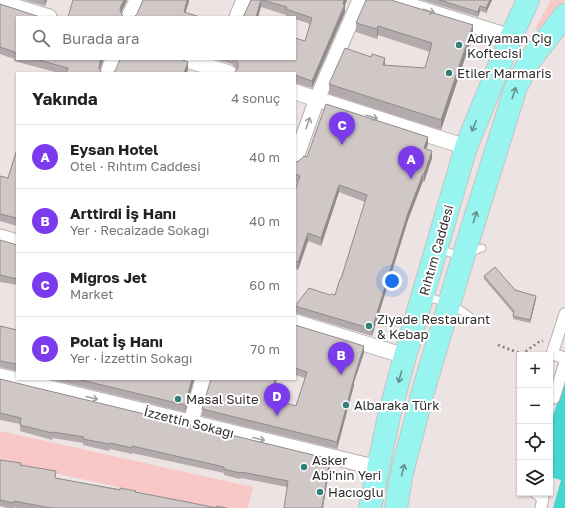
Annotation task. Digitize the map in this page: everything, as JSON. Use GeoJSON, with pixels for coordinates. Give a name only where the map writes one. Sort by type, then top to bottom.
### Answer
{"type":"FeatureCollection","features":[{"type":"Feature","properties":{"kind":"main road","name":"Rıhtım Caddesi"},"geometry":{"type":"LineString","coordinates":[[370,508],[389,416],[466,147],[511,37],[528,0]]}},
{"type":"Feature","properties":{"kind":"main road"},"geometry":{"type":"LineString","coordinates":[[396,508],[401,477],[422,395],[450,303],[473,251],[516,87],[530,60],[565,15]]}},
{"type":"Feature","properties":{"kind":"street"},"geometry":{"type":"LineString","coordinates":[[129,16],[137,0]]}},
{"type":"Feature","properties":{"kind":"street"},"geometry":{"type":"LineString","coordinates":[[237,16],[244,0]]}},
{"type":"Feature","properties":{"kind":"street"},"geometry":{"type":"LineString","coordinates":[[296,157],[317,99],[360,0]]}},
{"type":"Feature","properties":{"kind":"street"},"geometry":{"type":"LineString","coordinates":[[392,0],[511,37]]}},
{"type":"Feature","properties":{"kind":"street"},"geometry":{"type":"LineString","coordinates":[[0,2],[46,16]]}},
{"type":"Feature","properties":{"kind":"street"},"geometry":{"type":"LineString","coordinates":[[108,72],[113,60]]}},
{"type":"Feature","properties":{"kind":"street"},"geometry":{"type":"LineString","coordinates":[[188,60],[219,68]]}},
{"type":"Feature","properties":{"kind":"street"},"geometry":{"type":"LineString","coordinates":[[296,92],[466,147]]}},
{"type":"Feature","properties":{"kind":"street"},"geometry":{"type":"LineString","coordinates":[[0,237],[16,242]]}},
{"type":"Feature","properties":{"kind":"street"},"geometry":{"type":"LineString","coordinates":[[565,314],[552,354],[565,358]]}},
{"type":"Feature","properties":{"kind":"street"},"geometry":{"type":"LineString","coordinates":[[296,322],[405,356]]}},
{"type":"Feature","properties":{"kind":"street"},"geometry":{"type":"LineString","coordinates":[[553,398],[565,362]]}},
{"type":"Feature","properties":{"kind":"street","name":"İzzettin Sokağı"},"geometry":{"type":"LineString","coordinates":[[0,376],[16,378]]}},
{"type":"Feature","properties":{"kind":"street","name":"İzzettin Sokağı"},"geometry":{"type":"LineString","coordinates":[[30,380],[68,385],[191,422],[378,468]]}},
{"type":"Feature","properties":{"kind":"street"},"geometry":{"type":"LineString","coordinates":[[191,422],[203,380]]}},
{"type":"Feature","properties":{"kind":"street"},"geometry":{"type":"LineString","coordinates":[[540,496],[543,498],[541,508]]}},
{"type":"Feature","properties":{"kind":"lane"},"geometry":{"type":"LineString","coordinates":[[438,243],[446,252],[455,255],[473,251]]}},
{"type":"Feature","properties":{"kind":"lane"},"geometry":{"type":"LineString","coordinates":[[422,300],[434,299],[450,303],[469,316]]}},
{"type":"Feature","properties":{"kind":"path"},"geometry":{"type":"LineString","coordinates":[[498,345],[522,354],[540,341],[555,344]]}},
{"type":"Feature","properties":{"kind":"shaded area"},"geometry":{"type":"Polygon","coordinates":[[[551,0],[565,0],[540,32],[535,29],[551,0]]]}},
{"type":"Feature","properties":{"kind":"shaded area"},"geometry":{"type":"Polygon","coordinates":[[[0,431],[253,487],[248,508],[212,508],[0,461],[0,431]]]}},
{"type":"Feature","properties":{"kind":"water"},"geometry":{"type":"Polygon","coordinates":[[[565,377],[565,508],[553,508],[561,480],[553,478],[553,416],[565,377]]]}},
{"type":"Feature","properties":{"kind":"building"},"geometry":{"type":"Polygon","coordinates":[[[73,0],[124,0],[120,10],[123,16],[68,16],[73,0]]]}},
{"type":"Feature","properties":{"kind":"building"},"geometry":{"type":"Polygon","coordinates":[[[143,0],[187,0],[184,12],[197,16],[135,16],[143,0]]]}},
{"type":"Feature","properties":{"kind":"building"},"geometry":{"type":"Polygon","coordinates":[[[251,0],[261,0],[256,16],[244,16],[251,0]]]}},
{"type":"Feature","properties":{"kind":"building"},"geometry":{"type":"Polygon","coordinates":[[[262,0],[344,0],[343,5],[345,4],[312,81],[296,75],[296,72],[235,72],[238,68],[238,63],[236,60],[296,60],[296,38],[305,41],[312,18],[286,9],[287,7],[262,0]]]}},
{"type":"Feature","properties":{"kind":"building"},"geometry":{"type":"Polygon","coordinates":[[[366,0],[391,0],[473,25],[441,120],[329,84],[345,48],[371,57],[372,54],[385,58],[383,65],[425,68],[432,43],[378,26],[377,29],[356,23],[366,0]]]}},
{"type":"Feature","properties":{"kind":"building"},"geometry":{"type":"Polygon","coordinates":[[[439,0],[490,0],[486,8],[480,6],[478,12],[439,0]]]}},
{"type":"Feature","properties":{"kind":"building"},"geometry":{"type":"Polygon","coordinates":[[[0,4],[37,16],[16,16],[16,54],[0,47],[0,4]]]}},
{"type":"Feature","properties":{"kind":"building"},"geometry":{"type":"Polygon","coordinates":[[[39,60],[101,60],[99,68],[101,72],[66,72],[68,68],[39,60]]]}},
{"type":"Feature","properties":{"kind":"building"},"geometry":{"type":"Polygon","coordinates":[[[120,60],[183,60],[188,62],[184,72],[114,72],[120,60]]]}},
{"type":"Feature","properties":{"kind":"building"},"geometry":{"type":"Polygon","coordinates":[[[326,104],[428,137],[424,148],[432,151],[408,213],[372,329],[296,306],[309,288],[330,295],[335,295],[367,195],[339,185],[321,238],[308,233],[298,262],[296,261],[296,187],[300,176],[296,174],[296,162],[304,156],[307,157],[326,104]]]}},
{"type":"Feature","properties":{"kind":"building"},"geometry":{"type":"Polygon","coordinates":[[[16,152],[16,218],[0,214],[0,176],[8,178],[16,152]]]}},
{"type":"Feature","properties":{"kind":"building"},"geometry":{"type":"Polygon","coordinates":[[[0,240],[16,245],[16,279],[0,275],[0,240]]]}},
{"type":"Feature","properties":{"kind":"building"},"geometry":{"type":"Polygon","coordinates":[[[495,267],[515,290],[536,296],[530,320],[513,316],[514,311],[484,276],[495,267]]]}},
{"type":"Feature","properties":{"kind":"building"},"geometry":{"type":"Polygon","coordinates":[[[296,325],[364,346],[337,442],[202,409],[211,380],[275,380],[271,399],[296,406],[307,372],[296,368],[296,325]]]}},
{"type":"Feature","properties":{"kind":"building"},"geometry":{"type":"Polygon","coordinates":[[[0,326],[16,330],[16,364],[0,361],[0,326]]]}},
{"type":"Feature","properties":{"kind":"building"},"geometry":{"type":"Polygon","coordinates":[[[0,379],[330,459],[322,508],[284,508],[288,481],[240,473],[224,469],[224,467],[132,446],[132,448],[109,444],[83,439],[84,437],[52,433],[20,425],[21,418],[0,413],[0,379]]]}},
{"type":"Feature","properties":{"kind":"building"},"geometry":{"type":"Polygon","coordinates":[[[81,380],[192,380],[185,405],[81,380]]]}},
{"type":"Feature","properties":{"kind":"building"},"geometry":{"type":"Polygon","coordinates":[[[0,460],[56,471],[55,478],[120,490],[120,488],[217,508],[51,508],[0,500],[0,460]]]}},
{"type":"Feature","properties":{"kind":"place","name":"Adıyaman Çiğ Koftecisi"},"geometry":{"type":"Point","coordinates":[459,45]}},
{"type":"Feature","properties":{"kind":"place","name":"Etiler Marmaris"},"geometry":{"type":"Point","coordinates":[449,73]}},
{"type":"Feature","properties":{"kind":"place","name":"Migros Jet"},"geometry":{"type":"Point","coordinates":[342,145]}},
{"type":"Feature","properties":{"kind":"place","name":"Eysan Hotel"},"geometry":{"type":"Point","coordinates":[411,179]}},
{"type":"Feature","properties":{"kind":"place","name":"Ziyade Restaurant & Kebap"},"geometry":{"type":"Point","coordinates":[369,326]}},
{"type":"Feature","properties":{"kind":"place","name":"Arttirdi İş Hanı"},"geometry":{"type":"Point","coordinates":[341,375]}},
{"type":"Feature","properties":{"kind":"place","name":"Masal Suite"},"geometry":{"type":"Point","coordinates":[178,399]}},
{"type":"Feature","properties":{"kind":"place","name":"Albaraka Türk"},"geometry":{"type":"Point","coordinates":[346,405]}},
{"type":"Feature","properties":{"kind":"place","name":"Polat İş Hanı"},"geometry":{"type":"Point","coordinates":[277,416]}},
{"type":"Feature","properties":{"kind":"place","name":"Asker Abi'nin Yeri"},"geometry":{"type":"Point","coordinates":[304,467]}},
{"type":"Feature","properties":{"kind":"place","name":"Hacıoğlu"},"geometry":{"type":"Point","coordinates":[320,492]}}]}
